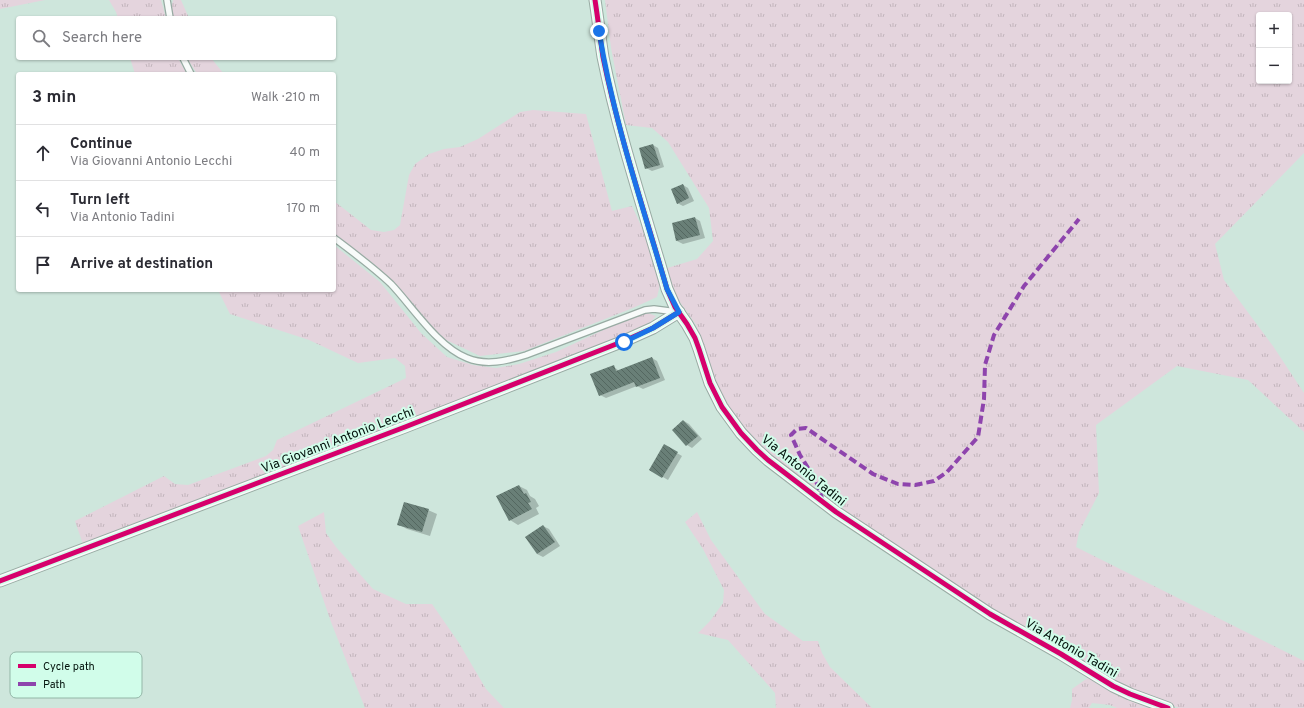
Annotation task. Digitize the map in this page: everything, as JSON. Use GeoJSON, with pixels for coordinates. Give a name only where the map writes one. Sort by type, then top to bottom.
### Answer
{"type":"FeatureCollection","features":[{"type":"Feature","properties":{"kind":"street","name":"Via Antonio Tadini"},"geometry":{"type":"LineString","coordinates":[[595,0],[603,56],[624,141],[667,289],[695,338],[710,383],[722,407],[741,432],[768,460],[836,512],[990,614],[1061,654],[1113,686],[1168,708]]}},
{"type":"Feature","properties":{"kind":"street","name":"Via Giovanni Antonio Lecchi"},"geometry":{"type":"LineString","coordinates":[[0,581],[398,430],[624,342],[653,328],[679,312]]}},
{"type":"Feature","properties":{"kind":"lane"},"geometry":{"type":"LineString","coordinates":[[167,0],[170,16]]}},
{"type":"Feature","properties":{"kind":"lane"},"geometry":{"type":"LineString","coordinates":[[184,60],[190,72]]}},
{"type":"Feature","properties":{"kind":"lane"},"geometry":{"type":"LineString","coordinates":[[336,239],[380,274],[434,333],[450,348],[458,354],[474,361],[507,361],[644,310],[654,309],[679,312]]}},
{"type":"Feature","properties":{"kind":"green space"},"geometry":{"type":"Polygon","coordinates":[[[0,0],[45,0],[0,9],[0,0]]]}},
{"type":"Feature","properties":{"kind":"green space"},"geometry":{"type":"Polygon","coordinates":[[[109,0],[161,0],[165,16],[117,16],[109,0]]]}},
{"type":"Feature","properties":{"kind":"green space"},"geometry":{"type":"Polygon","coordinates":[[[173,0],[181,0],[188,16],[173,16],[171,9],[173,0]]]}},
{"type":"Feature","properties":{"kind":"green space"},"geometry":{"type":"Polygon","coordinates":[[[605,0],[1304,0],[1304,153],[1215,244],[1224,280],[1273,346],[1304,393],[1304,432],[1248,380],[1177,366],[1096,425],[1099,493],[1079,532],[1076,547],[1304,661],[1304,708],[1179,708],[1146,696],[1117,683],[1065,650],[988,609],[854,519],[833,500],[777,460],[744,428],[721,395],[696,325],[670,288],[664,269],[697,259],[713,241],[709,208],[668,142],[652,128],[626,125],[611,48],[605,0]]]}},
{"type":"Feature","properties":{"kind":"green space"},"geometry":{"type":"Polygon","coordinates":[[[131,60],[179,60],[186,72],[134,72],[131,60]]]}},
{"type":"Feature","properties":{"kind":"green space"},"geometry":{"type":"Polygon","coordinates":[[[188,60],[213,60],[222,72],[196,72],[188,60]]]}},
{"type":"Feature","properties":{"kind":"green space"},"geometry":{"type":"Polygon","coordinates":[[[533,110],[586,114],[612,211],[632,206],[647,239],[660,285],[657,297],[524,351],[480,356],[444,339],[390,285],[336,236],[336,203],[371,230],[384,232],[394,230],[400,225],[409,175],[415,164],[429,154],[444,149],[460,147],[478,139],[520,112],[533,110]]]}},
{"type":"Feature","properties":{"kind":"green space"},"geometry":{"type":"Polygon","coordinates":[[[336,247],[380,282],[421,333],[447,357],[473,365],[496,368],[519,364],[556,352],[631,317],[648,313],[656,316],[647,326],[632,335],[84,547],[75,521],[164,476],[175,484],[188,485],[266,456],[273,450],[277,440],[406,378],[405,366],[395,358],[358,363],[309,340],[230,314],[219,292],[336,292],[336,247]]]}},
{"type":"Feature","properties":{"kind":"green space"},"geometry":{"type":"Polygon","coordinates":[[[324,512],[326,533],[336,547],[373,589],[406,604],[432,604],[459,643],[486,689],[504,708],[365,708],[331,622],[298,526],[324,512]]]}},
{"type":"Feature","properties":{"kind":"green space"},"geometry":{"type":"Polygon","coordinates":[[[697,512],[711,540],[765,614],[803,641],[818,641],[822,653],[830,667],[872,708],[776,708],[775,693],[728,640],[698,633],[710,621],[723,603],[724,590],[703,549],[685,522],[697,512]]]}},
{"type":"Feature","properties":{"kind":"green space"},"geometry":{"type":"Polygon","coordinates":[[[1089,677],[1128,700],[1151,708],[1117,708],[1110,705],[1092,703],[1089,708],[1070,708],[1072,689],[1089,677]]]}},
{"type":"Feature","properties":{"kind":"building"},"geometry":{"type":"Polygon","coordinates":[[[653,144],[660,165],[645,169],[639,148],[653,144]]]}},
{"type":"Feature","properties":{"kind":"building"},"geometry":{"type":"Polygon","coordinates":[[[683,184],[689,198],[677,204],[671,189],[683,184]]]}},
{"type":"Feature","properties":{"kind":"building"},"geometry":{"type":"Polygon","coordinates":[[[695,217],[700,235],[676,241],[672,223],[695,217]]]}},
{"type":"Feature","properties":{"kind":"building"},"geometry":{"type":"Polygon","coordinates":[[[652,357],[660,378],[636,387],[634,382],[599,396],[590,374],[614,365],[616,371],[652,357]]]}},
{"type":"Feature","properties":{"kind":"building"},"geometry":{"type":"Polygon","coordinates":[[[683,420],[698,436],[686,446],[672,430],[683,420]]]}},
{"type":"Feature","properties":{"kind":"building"},"geometry":{"type":"Polygon","coordinates":[[[664,444],[678,452],[662,478],[649,470],[664,444]]]}},
{"type":"Feature","properties":{"kind":"building"},"geometry":{"type":"Polygon","coordinates":[[[519,485],[531,502],[528,503],[532,509],[509,521],[496,496],[519,485]]]}},
{"type":"Feature","properties":{"kind":"building"},"geometry":{"type":"Polygon","coordinates":[[[404,502],[429,509],[422,532],[397,525],[404,502]]]}},
{"type":"Feature","properties":{"kind":"building"},"geometry":{"type":"Polygon","coordinates":[[[543,525],[555,542],[537,554],[525,537],[543,525]]]}},
{"type":"Feature","properties":{"kind":"marked path"},"geometry":{"type":"LineString","coordinates":[[823,501],[816,481],[800,455],[791,435],[797,429],[806,428],[873,474],[898,484],[915,485],[934,481],[947,472],[978,437],[984,399],[985,365],[994,335],[1024,286],[1079,219]]}},
{"type":"Feature","properties":{"kind":"cycle path"},"geometry":{"type":"LineString","coordinates":[[595,0],[609,87],[667,289],[675,307],[695,338],[710,383],[722,407],[741,433],[768,460],[836,512],[990,614],[1061,654],[1113,686],[1168,708]]}},
{"type":"Feature","properties":{"kind":"cycle path"},"geometry":{"type":"LineString","coordinates":[[0,581],[405,427],[624,341],[653,328],[679,312]]}},
{"type":"Feature","properties":{"kind":"route"},"geometry":{"type":"LineString","coordinates":[[599,31],[608,80],[624,141],[667,289],[679,312],[653,328],[624,342]]}}]}
